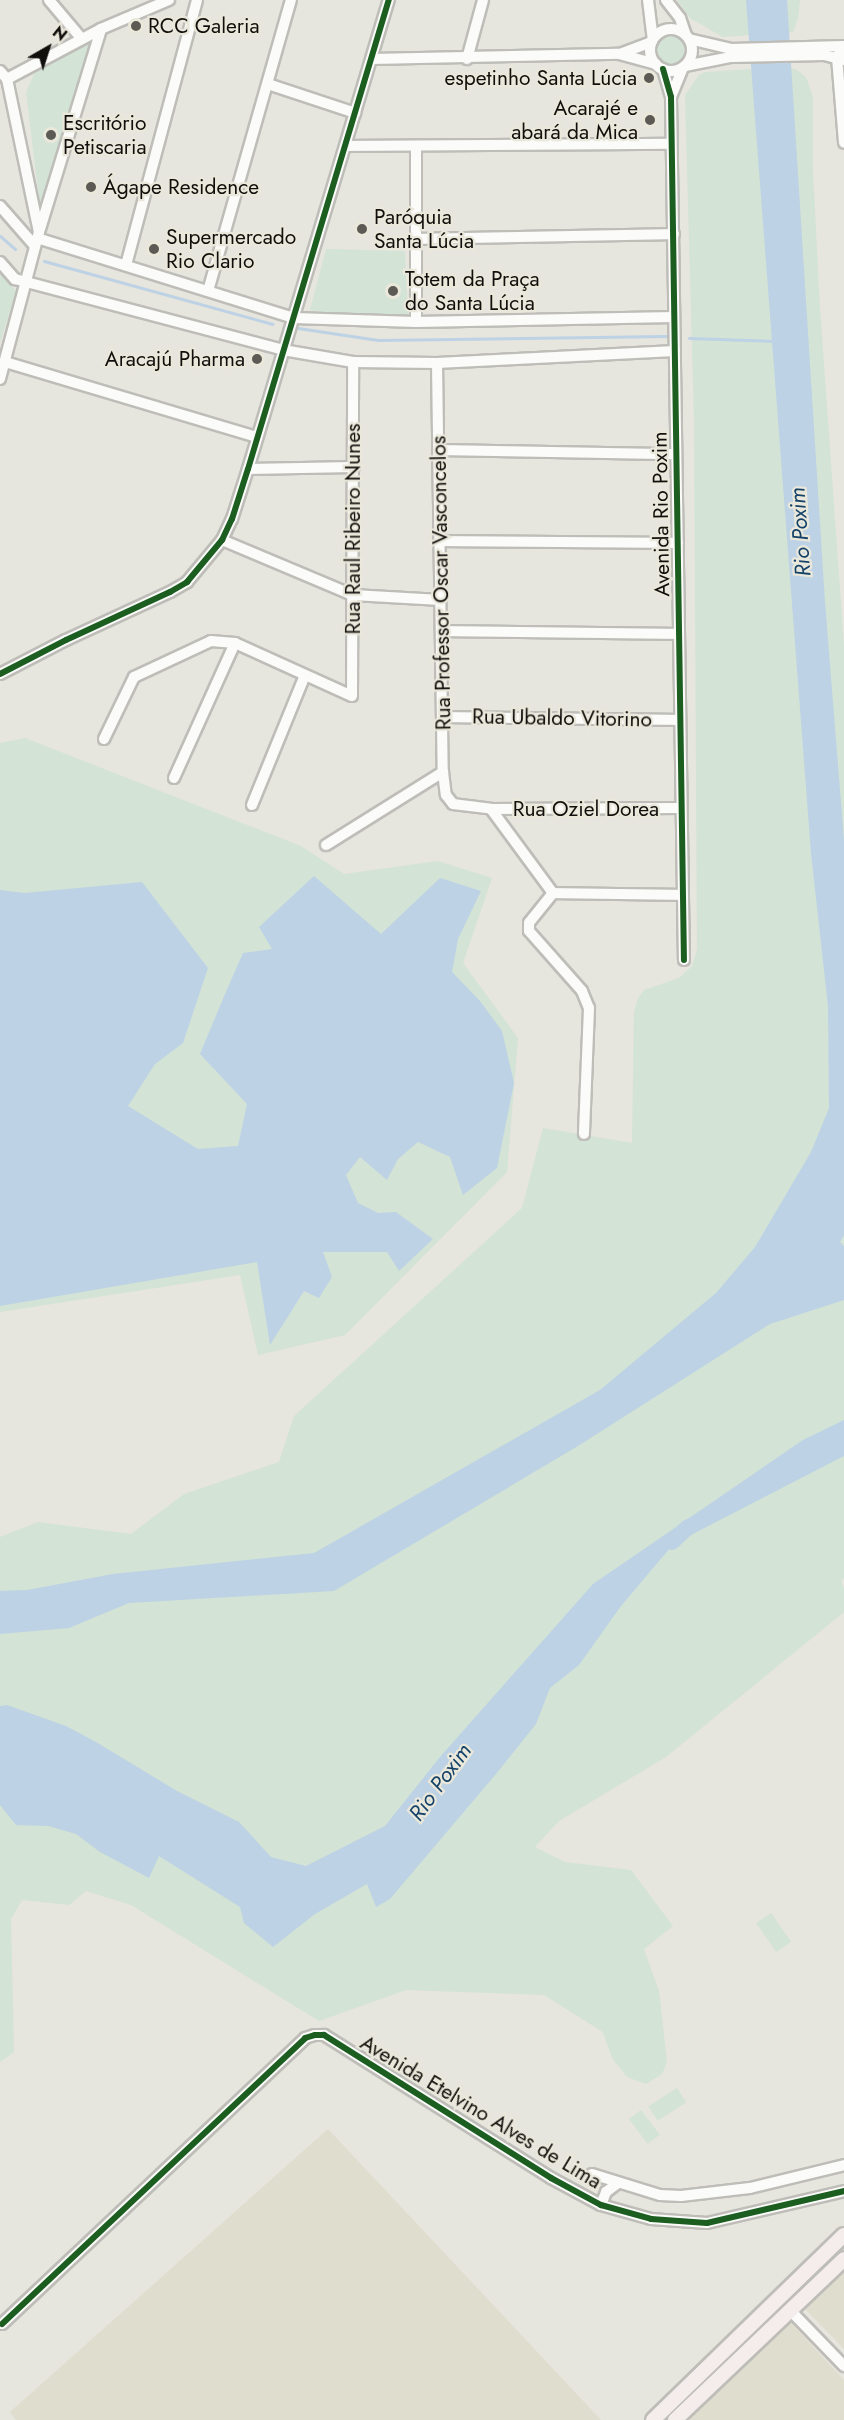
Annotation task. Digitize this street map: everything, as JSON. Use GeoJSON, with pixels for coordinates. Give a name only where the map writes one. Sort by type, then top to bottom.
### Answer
{"type":"FeatureCollection","features":[{"type":"Feature","properties":{"kind":"main road"},"geometry":{"type":"LineString","coordinates":[[659,2417],[844,2235]]}},
{"type":"Feature","properties":{"kind":"main road"},"geometry":{"type":"LineString","coordinates":[[675,2420],[844,2259]]}},
{"type":"Feature","properties":{"kind":"street"},"geometry":{"type":"LineString","coordinates":[[49,0],[82,39]]}},
{"type":"Feature","properties":{"kind":"street"},"geometry":{"type":"LineString","coordinates":[[37,239],[4,75],[169,0]]}},
{"type":"Feature","properties":{"kind":"street"},"geometry":{"type":"LineString","coordinates":[[126,265],[197,0]]}},
{"type":"Feature","properties":{"kind":"street"},"geometry":{"type":"LineString","coordinates":[[208,291],[291,0]]}},
{"type":"Feature","properties":{"kind":"street"},"geometry":{"type":"LineString","coordinates":[[0,674],[187,582],[222,540],[232,519],[248,469],[389,0]]}},
{"type":"Feature","properties":{"kind":"street"},"geometry":{"type":"LineString","coordinates":[[467,59],[483,0]]}},
{"type":"Feature","properties":{"kind":"street"},"geometry":{"type":"LineString","coordinates":[[648,0],[651,54],[659,66]]}},
{"type":"Feature","properties":{"kind":"street"},"geometry":{"type":"LineString","coordinates":[[666,0],[680,18],[688,37],[692,56],[684,67]]}},
{"type":"Feature","properties":{"kind":"street"},"geometry":{"type":"LineString","coordinates":[[0,379],[37,239],[102,29]]}},
{"type":"Feature","properties":{"kind":"street"},"geometry":{"type":"LineString","coordinates":[[619,54],[652,40],[669,29],[731,53]]}},
{"type":"Feature","properties":{"kind":"street"},"geometry":{"type":"LineString","coordinates":[[372,59],[467,59],[619,54],[669,71],[731,53],[804,51],[844,45],[840,58],[844,143]]}},
{"type":"Feature","properties":{"kind":"street"},"geometry":{"type":"LineString","coordinates":[[804,51],[840,58]]}},
{"type":"Feature","properties":{"kind":"street","name":"Avenida Rio Poxim"},"geometry":{"type":"LineString","coordinates":[[659,66],[671,97],[684,960]]}},
{"type":"Feature","properties":{"kind":"street","name":"Avenida Rio Poxim"},"geometry":{"type":"LineString","coordinates":[[671,97],[684,67]]}},
{"type":"Feature","properties":{"kind":"street"},"geometry":{"type":"LineString","coordinates":[[268,84],[355,113]]}},
{"type":"Feature","properties":{"kind":"street"},"geometry":{"type":"LineString","coordinates":[[346,146],[671,144]]}},
{"type":"Feature","properties":{"kind":"street"},"geometry":{"type":"LineString","coordinates":[[416,146],[416,322]]}},
{"type":"Feature","properties":{"kind":"street"},"geometry":{"type":"LineString","coordinates":[[0,206],[37,239],[294,318],[416,322],[675,317]]}},
{"type":"Feature","properties":{"kind":"street"},"geometry":{"type":"LineString","coordinates":[[416,239],[674,234]]}},
{"type":"Feature","properties":{"kind":"street"},"geometry":{"type":"LineString","coordinates":[[0,262],[15,279],[283,350],[353,362],[437,363],[675,351]]}},
{"type":"Feature","properties":{"kind":"street"},"geometry":{"type":"LineString","coordinates":[[5,362],[257,436]]}},
{"type":"Feature","properties":{"kind":"street","name":"Rua Raul Ribeiro Nunes"},"geometry":{"type":"LineString","coordinates":[[305,675],[352,696],[353,362]]}},
{"type":"Feature","properties":{"kind":"street","name":"Rua Professor Oscar Vasconcelos"},"geometry":{"type":"LineString","coordinates":[[437,363],[444,717],[443,772],[444,790],[449,801]]}},
{"type":"Feature","properties":{"kind":"street"},"geometry":{"type":"LineString","coordinates":[[439,450],[676,454]]}},
{"type":"Feature","properties":{"kind":"street"},"geometry":{"type":"LineString","coordinates":[[248,469],[354,467]]}},
{"type":"Feature","properties":{"kind":"street"},"geometry":{"type":"LineString","coordinates":[[222,540],[353,595],[441,600]]}},
{"type":"Feature","properties":{"kind":"street"},"geometry":{"type":"LineString","coordinates":[[440,541],[678,543]]}},
{"type":"Feature","properties":{"kind":"street"},"geometry":{"type":"LineString","coordinates":[[442,631],[679,634]]}},
{"type":"Feature","properties":{"kind":"street"},"geometry":{"type":"LineString","coordinates":[[104,739],[134,677],[201,644],[222,640],[235,643],[305,675],[252,806]]}},
{"type":"Feature","properties":{"kind":"street"},"geometry":{"type":"LineString","coordinates":[[174,778],[235,643]]}},
{"type":"Feature","properties":{"kind":"street","name":"Rua Ubaldo Vitorino"},"geometry":{"type":"LineString","coordinates":[[444,717],[680,720]]}},
{"type":"Feature","properties":{"kind":"street"},"geometry":{"type":"LineString","coordinates":[[326,845],[443,772]]}},
{"type":"Feature","properties":{"kind":"street","name":"Rua Oziel Dorea"},"geometry":{"type":"LineString","coordinates":[[449,801],[453,804],[490,809],[681,808]]}},
{"type":"Feature","properties":{"kind":"street"},"geometry":{"type":"LineString","coordinates":[[490,809],[553,893]]}},
{"type":"Feature","properties":{"kind":"street"},"geometry":{"type":"LineString","coordinates":[[553,893],[683,895]]}},
{"type":"Feature","properties":{"kind":"street"},"geometry":{"type":"LineString","coordinates":[[553,893],[529,923],[529,931],[582,991],[589,1008],[584,1134]]}},
{"type":"Feature","properties":{"kind":"street","name":"Avenida Etelvino Alves de Lima"},"geometry":{"type":"LineString","coordinates":[[2,2324],[305,2038],[315,2035],[324,2035],[541,2172],[601,2205],[651,2219],[707,2223],[844,2191]]}},
{"type":"Feature","properties":{"kind":"street","name":"Avenida Etelvino Alves de Lima"},"geometry":{"type":"LineString","coordinates":[[592,2174],[660,2195],[681,2196],[750,2188],[844,2166]]}},
{"type":"Feature","properties":{"kind":"street"},"geometry":{"type":"LineString","coordinates":[[601,2205],[606,2192],[618,2183]]}},
{"type":"Feature","properties":{"kind":"street"},"geometry":{"type":"LineString","coordinates":[[790,2310],[844,2366]]}},
{"type":"Feature","properties":{"kind":"shaded area"},"geometry":{"type":"Polygon","coordinates":[[[328,2129],[601,2420],[16,2420],[10,2412],[328,2129]]]}},
{"type":"Feature","properties":{"kind":"shaded area"},"geometry":{"type":"Polygon","coordinates":[[[844,2272],[844,2349],[805,2309],[844,2272]]]}},
{"type":"Feature","properties":{"kind":"shaded area"},"geometry":{"type":"Polygon","coordinates":[[[790,2322],[844,2380],[844,2420],[689,2420],[790,2322]]]}},
{"type":"Feature","properties":{"kind":"green space"},"geometry":{"type":"Polygon","coordinates":[[[677,0],[800,0],[798,18],[793,32],[723,37],[690,18],[677,0]]]}},
{"type":"Feature","properties":{"kind":"green space"},"geometry":{"type":"Polygon","coordinates":[[[671,32],[684,37],[689,50],[684,63],[671,68],[658,63],[653,50],[658,37],[671,32]]]}},
{"type":"Feature","properties":{"kind":"green space"},"geometry":{"type":"Polygon","coordinates":[[[89,41],[94,43],[41,215],[26,92],[35,72],[89,41]]]}},
{"type":"Feature","properties":{"kind":"green space"},"geometry":{"type":"Polygon","coordinates":[[[786,67],[797,70],[806,77],[813,97],[813,172],[820,308],[844,646],[844,1578],[841,1581],[844,1588],[844,1612],[666,1757],[559,1821],[535,1847],[565,1862],[631,1870],[673,1926],[644,1949],[659,1991],[667,2062],[662,2074],[646,2084],[627,2077],[612,2058],[603,2032],[544,1995],[406,1990],[319,2021],[131,1905],[86,1891],[69,1905],[22,1900],[11,1919],[14,2052],[0,2062],[0,1537],[38,1522],[131,1534],[184,1494],[279,1462],[294,1416],[522,1208],[543,1128],[632,1143],[634,1012],[638,998],[644,990],[679,978],[692,966],[697,949],[694,419],[685,95],[699,75],[705,72],[786,67]]]}},
{"type":"Feature","properties":{"kind":"green space"},"geometry":{"type":"Polygon","coordinates":[[[326,249],[405,251],[408,316],[336,314],[310,310],[326,249]]]}},
{"type":"Feature","properties":{"kind":"green space"},"geometry":{"type":"Polygon","coordinates":[[[0,273],[16,291],[0,343],[0,273]]]}},
{"type":"Feature","properties":{"kind":"green space"},"geometry":{"type":"Polygon","coordinates":[[[25,738],[301,846],[344,874],[438,861],[492,878],[463,963],[518,1038],[507,1172],[345,1335],[258,1355],[240,1275],[0,1312],[0,743],[25,738]]]}},
{"type":"Feature","properties":{"kind":"green space"},"geometry":{"type":"Polygon","coordinates":[[[771,1913],[791,1942],[776,1952],[756,1923],[771,1913]]]}},
{"type":"Feature","properties":{"kind":"green space"},"geometry":{"type":"Polygon","coordinates":[[[677,2088],[686,2102],[658,2121],[648,2107],[677,2088]]]}},
{"type":"Feature","properties":{"kind":"green space"},"geometry":{"type":"Polygon","coordinates":[[[641,2110],[660,2135],[648,2144],[629,2119],[641,2110]]]}},
{"type":"Feature","properties":{"kind":"water","name":"Rio Poxim"},"geometry":{"type":"Polygon","coordinates":[[[746,0],[787,0],[825,602],[844,840],[844,1235],[840,1242],[844,1246],[844,1300],[770,1324],[578,1446],[334,1591],[129,1603],[69,1628],[0,1634],[0,1591],[27,1590],[113,1574],[314,1553],[600,1390],[716,1293],[755,1247],[811,1152],[829,1108],[828,1006],[811,853],[746,0]]]}},
{"type":"Feature","properties":{"kind":"water"},"geometry":{"type":"Polygon","coordinates":[[[314,876],[381,934],[440,878],[481,891],[458,939],[452,972],[480,1001],[502,1031],[514,1083],[497,1168],[463,1195],[450,1157],[418,1142],[398,1159],[387,1180],[360,1157],[346,1175],[358,1203],[378,1213],[396,1212],[433,1239],[399,1271],[387,1252],[323,1252],[332,1277],[319,1298],[304,1291],[270,1345],[257,1262],[0,1306],[0,890],[24,893],[142,882],[208,968],[183,1043],[155,1064],[128,1106],[198,1149],[238,1146],[247,1104],[200,1054],[225,994],[243,953],[272,949],[259,927],[314,876]]]}},
{"type":"Feature","properties":{"kind":"water","name":"Rio Poxim"},"geometry":{"type":"Polygon","coordinates":[[[844,1420],[844,1446],[687,1528],[621,1606],[579,1665],[550,1688],[536,1724],[496,1774],[390,1899],[376,1907],[367,1884],[315,1914],[273,1947],[244,1923],[240,1907],[159,1856],[149,1878],[100,1852],[76,1834],[48,1826],[16,1825],[0,1805],[0,1706],[7,1705],[66,1726],[96,1742],[177,1791],[239,1822],[271,1857],[306,1866],[385,1826],[440,1757],[593,1584],[803,1440],[844,1420]]]}},
{"type":"Feature","properties":{"kind":"waterway"},"geometry":{"type":"LineString","coordinates":[[0,236],[15,249]]}},
{"type":"Feature","properties":{"kind":"waterway"},"geometry":{"type":"LineString","coordinates":[[44,261],[272,324]]}},
{"type":"Feature","properties":{"kind":"waterway"},"geometry":{"type":"LineString","coordinates":[[298,328],[378,340],[666,336]]}},
{"type":"Feature","properties":{"kind":"waterway"},"geometry":{"type":"LineString","coordinates":[[689,338],[774,341]]}},
{"type":"Feature","properties":{"kind":"waterway","name":"Rio Poxim"},"geometry":{"type":"LineString","coordinates":[[672,1542],[687,1528],[844,1447]]}},
{"type":"Feature","properties":{"kind":"cycle path"},"geometry":{"type":"LineString","coordinates":[[0,674],[187,582],[222,540],[232,519],[248,469],[389,0]]}},
{"type":"Feature","properties":{"kind":"cycle path"},"geometry":{"type":"LineString","coordinates":[[663,69],[671,97],[684,960]]}},
{"type":"Feature","properties":{"kind":"cycle path"},"geometry":{"type":"LineString","coordinates":[[2,2324],[305,2038],[315,2035],[324,2035],[551,2178],[601,2205],[651,2219],[707,2223],[844,2191]]}},
{"type":"Feature","properties":{"kind":"place","name":"RCC Galeria"},"geometry":{"type":"Point","coordinates":[136,26]}},
{"type":"Feature","properties":{"kind":"place","name":"espetinho Santa Lúcia"},"geometry":{"type":"Point","coordinates":[649,78]}},
{"type":"Feature","properties":{"kind":"place","name":"Acarajé e abará da Mica"},"geometry":{"type":"Point","coordinates":[650,120]}},
{"type":"Feature","properties":{"kind":"place","name":"Escritório Petiscaria"},"geometry":{"type":"Point","coordinates":[51,135]}},
{"type":"Feature","properties":{"kind":"place","name":"Ágape Residence"},"geometry":{"type":"Point","coordinates":[91,187]}},
{"type":"Feature","properties":{"kind":"place","name":"Paróquia Santa Lúcia"},"geometry":{"type":"Point","coordinates":[362,229]}},
{"type":"Feature","properties":{"kind":"place","name":"Supermercado Rio Clario"},"geometry":{"type":"Point","coordinates":[154,249]}},
{"type":"Feature","properties":{"kind":"place","name":"Totem da Praça do Santa Lúcia"},"geometry":{"type":"Point","coordinates":[393,291]}},
{"type":"Feature","properties":{"kind":"place","name":"Aracajú Pharma"},"geometry":{"type":"Point","coordinates":[257,359]}}]}
